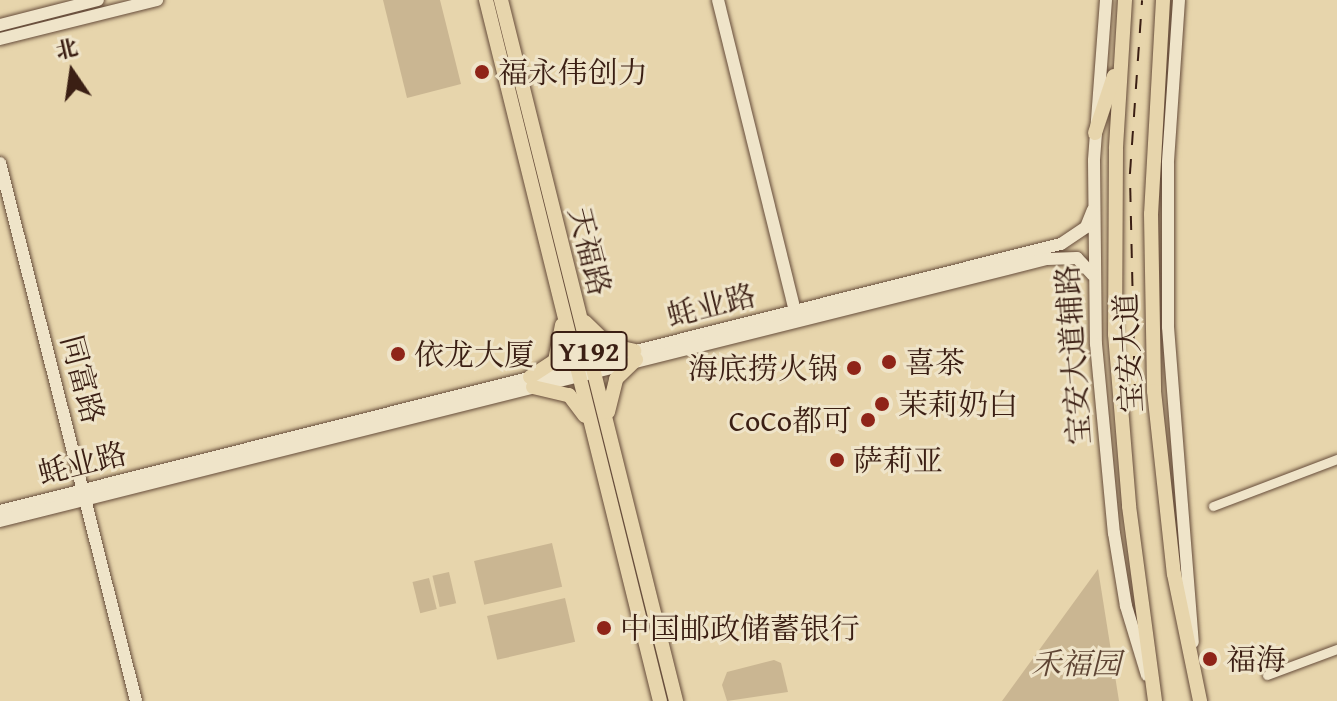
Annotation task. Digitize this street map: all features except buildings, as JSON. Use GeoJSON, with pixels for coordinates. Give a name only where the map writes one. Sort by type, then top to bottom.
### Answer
{"type":"FeatureCollection","features":[{"type":"Feature","properties":{"kind":"main road","name":"天福路"},"geometry":{"type":"LineString","coordinates":[[486,0],[568,299]]}},
{"type":"Feature","properties":{"kind":"main road","name":"天福路"},"geometry":{"type":"LineString","coordinates":[[501,0],[585,369],[676,701]]}},
{"type":"Feature","properties":{"kind":"main road","name":"宝安大道"},"geometry":{"type":"LineString","coordinates":[[1125,0],[1120,60],[1115,334],[1129,506],[1155,701]]}},
{"type":"Feature","properties":{"kind":"main road","name":"宝安大道"},"geometry":{"type":"LineString","coordinates":[[1163,0],[1151,201],[1153,377],[1174,574],[1202,701]]}},
{"type":"Feature","properties":{"kind":"main road"},"geometry":{"type":"LineString","coordinates":[[1095,133],[1120,60]]}},
{"type":"Feature","properties":{"kind":"main road"},"geometry":{"type":"LineString","coordinates":[[568,299],[599,339],[635,356],[616,379],[609,395],[602,434]]}},
{"type":"Feature","properties":{"kind":"main road"},"geometry":{"type":"LineString","coordinates":[[568,299],[558,353],[548,368],[532,382],[569,395],[602,434]]}},
{"type":"Feature","properties":{"kind":"main road","name":"天福路"},"geometry":{"type":"LineString","coordinates":[[602,434],[660,701]]}},
{"type":"Feature","properties":{"kind":"street"},"geometry":{"type":"LineString","coordinates":[[1,24],[98,0]]}},
{"type":"Feature","properties":{"kind":"street"},"geometry":{"type":"LineString","coordinates":[[1,41],[157,0]]}},
{"type":"Feature","properties":{"kind":"street"},"geometry":{"type":"LineString","coordinates":[[718,0],[795,311]]}},
{"type":"Feature","properties":{"kind":"street","name":"宝安大道辅路"},"geometry":{"type":"LineString","coordinates":[[1106,0],[1095,133],[1093,275],[1114,533],[1126,606],[1155,701]]}},
{"type":"Feature","properties":{"kind":"street"},"geometry":{"type":"LineString","coordinates":[[1179,0],[1168,163],[1168,327],[1193,670]]}},
{"type":"Feature","properties":{"kind":"street","name":"同富路"},"geometry":{"type":"LineString","coordinates":[[0,163],[136,701]]}},
{"type":"Feature","properties":{"kind":"street","name":"同富路"},"geometry":{"type":"LineString","coordinates":[[0,182],[83,495],[128,701]]}},
{"type":"Feature","properties":{"kind":"street","name":"蚝业路"},"geometry":{"type":"LineString","coordinates":[[0,511],[83,495],[585,369],[795,311],[1061,244],[1086,227],[1093,210]]}},
{"type":"Feature","properties":{"kind":"street","name":"蚝业路"},"geometry":{"type":"LineString","coordinates":[[635,356],[1060,257],[1082,260],[1093,275]]}},
{"type":"Feature","properties":{"kind":"street"},"geometry":{"type":"LineString","coordinates":[[1213,506],[1337,459]]}},
{"type":"Feature","properties":{"kind":"street","name":"蚝业路"},"geometry":{"type":"LineString","coordinates":[[0,521],[83,495]]}},
{"type":"Feature","properties":{"kind":"street"},"geometry":{"type":"LineString","coordinates":[[1267,675],[1337,649]]}},
{"type":"Feature","properties":{"kind":"green space"},"geometry":{"type":"Polygon","coordinates":[[[383,0],[440,0],[461,84],[407,98],[383,0]]]}},
{"type":"Feature","properties":{"kind":"green space"},"geometry":{"type":"Polygon","coordinates":[[[552,543],[562,587],[484,605],[474,561],[552,543]]]}},
{"type":"Feature","properties":{"kind":"green space","name":"禾福园"},"geometry":{"type":"Polygon","coordinates":[[[1098,569],[1119,701],[1002,701],[1098,569]]]}},
{"type":"Feature","properties":{"kind":"green space"},"geometry":{"type":"Polygon","coordinates":[[[449,572],[456,603],[440,607],[432,576],[449,572]]]}},
{"type":"Feature","properties":{"kind":"green space"},"geometry":{"type":"Polygon","coordinates":[[[429,578],[437,609],[420,613],[413,582],[429,578]]]}},
{"type":"Feature","properties":{"kind":"green space"},"geometry":{"type":"Polygon","coordinates":[[[565,598],[575,642],[497,660],[487,616],[565,598]]]}},
{"type":"Feature","properties":{"kind":"green space"},"geometry":{"type":"Polygon","coordinates":[[[774,660],[781,663],[788,692],[727,701],[722,685],[727,672],[774,660]]]}},
{"type":"Feature","properties":{"kind":"railway"},"geometry":{"type":"LineString","coordinates":[[1135,398],[1130,173],[1142,0]]}},
{"type":"Feature","properties":{"kind":"place","name":"福永伟创力"},"geometry":{"type":"Point","coordinates":[482,72]}},
{"type":"Feature","properties":{"kind":"place","name":"依龙大厦"},"geometry":{"type":"Point","coordinates":[398,354]}},
{"type":"Feature","properties":{"kind":"place","name":"喜茶"},"geometry":{"type":"Point","coordinates":[889,362]}},
{"type":"Feature","properties":{"kind":"place","name":"海底捞火锅"},"geometry":{"type":"Point","coordinates":[854,368]}},
{"type":"Feature","properties":{"kind":"place","name":"茉莉奶白"},"geometry":{"type":"Point","coordinates":[882,404]}},
{"type":"Feature","properties":{"kind":"place","name":"CoCo都可"},"geometry":{"type":"Point","coordinates":[868,420]}},
{"type":"Feature","properties":{"kind":"place","name":"萨莉亚"},"geometry":{"type":"Point","coordinates":[837,460]}},
{"type":"Feature","properties":{"kind":"place","name":"中国邮政储蓄银行"},"geometry":{"type":"Point","coordinates":[604,628]}},
{"type":"Feature","properties":{"kind":"place","name":"福海"},"geometry":{"type":"Point","coordinates":[1210,659]}}]}
